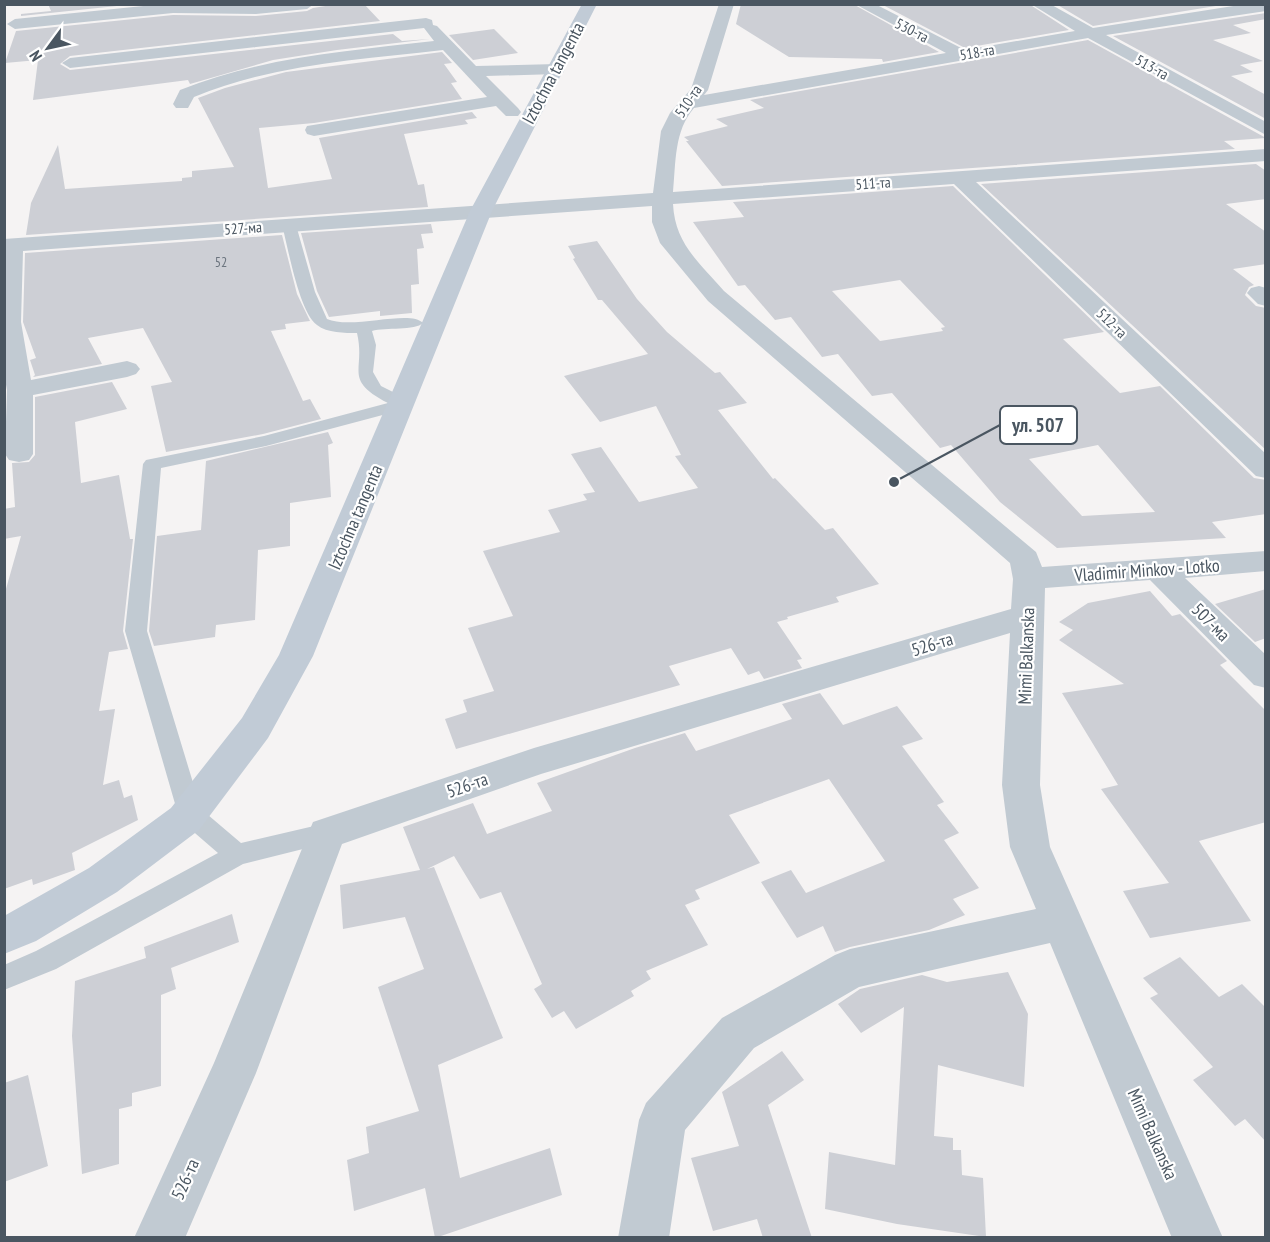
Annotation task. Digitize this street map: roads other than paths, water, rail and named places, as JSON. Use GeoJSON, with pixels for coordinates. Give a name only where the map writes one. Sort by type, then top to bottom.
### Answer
{"type":"FeatureCollection","features":[{"type":"Feature","properties":{"kind":"street"},"geometry":{"type":"LineString","coordinates":[[15,24],[173,8],[256,9],[307,4]]}},
{"type":"Feature","properties":{"kind":"street","name":"Iztochna tangenta"},"geometry":{"type":"LineString","coordinates":[[4,935],[21,928],[103,880],[190,814],[255,728],[296,656],[403,404],[481,211],[590,4]]}},
{"type":"Feature","properties":{"kind":"street","name":"510-та"},"geometry":{"type":"LineString","coordinates":[[662,200],[670,131],[676,117],[699,90],[727,4]]}},
{"type":"Feature","properties":{"kind":"street","name":"530-та"},"geometry":{"type":"LineString","coordinates":[[862,4],[962,55]]}},
{"type":"Feature","properties":{"kind":"street","name":"513-та"},"geometry":{"type":"LineString","coordinates":[[1038,4],[1266,130]]}},
{"type":"Feature","properties":{"kind":"street"},"geometry":{"type":"LineString","coordinates":[[1240,6],[1266,16]]}},
{"type":"Feature","properties":{"kind":"street","name":"518-та"},"geometry":{"type":"LineString","coordinates":[[689,103],[1240,6],[1266,6]]}},
{"type":"Feature","properties":{"kind":"street"},"geometry":{"type":"LineString","coordinates":[[70,63],[420,17],[516,116]]}},
{"type":"Feature","properties":{"kind":"street"},"geometry":{"type":"LineString","coordinates":[[182,105],[186,94],[201,87],[225,78],[269,68],[446,45]]}},
{"type":"Feature","properties":{"kind":"street"},"geometry":{"type":"LineString","coordinates":[[472,71],[557,69]]}},
{"type":"Feature","properties":{"kind":"street"},"geometry":{"type":"LineString","coordinates":[[314,130],[500,100]]}},
{"type":"Feature","properties":{"kind":"street","name":"511-та"},"geometry":{"type":"LineString","coordinates":[[481,211],[662,200],[1266,155]]}},
{"type":"Feature","properties":{"kind":"street","name":"512-та"},"geometry":{"type":"LineString","coordinates":[[959,177],[1266,470]]}},
{"type":"Feature","properties":{"kind":"street","name":"Mimi Balkanska"},"geometry":{"type":"LineString","coordinates":[[662,200],[663,222],[671,243],[716,296],[1025,559],[1028,597],[1021,785],[1030,847],[1060,922],[1198,1238]]}},
{"type":"Feature","properties":{"kind":"street","name":"527-ма"},"geometry":{"type":"LineString","coordinates":[[8,245],[481,211]]}},
{"type":"Feature","properties":{"kind":"street"},"geometry":{"type":"LineString","coordinates":[[8,245],[9,321],[20,390],[19,454]]}},
{"type":"Feature","properties":{"kind":"street"},"geometry":{"type":"LineString","coordinates":[[20,390],[127,369]]}},
{"type":"Feature","properties":{"kind":"street","name":"Vladimir Minkov - Lotko"},"geometry":{"type":"LineString","coordinates":[[1028,597],[1156,568],[1266,561]]}},
{"type":"Feature","properties":{"kind":"street","name":"507-ма"},"geometry":{"type":"LineString","coordinates":[[1156,568],[1266,676]]}},
{"type":"Feature","properties":{"kind":"street","name":"526-та"},"geometry":{"type":"LineString","coordinates":[[159,1238],[233,1073],[327,833],[1028,597]]}},
{"type":"Feature","properties":{"kind":"street"},"geometry":{"type":"LineString","coordinates":[[643,1238],[663,1120],[738,1034],[850,969],[1060,922]]}},
{"type":"Feature","properties":{"kind":"lane"},"geometry":{"type":"LineString","coordinates":[[289,225],[310,304],[320,321],[335,327],[364,328],[384,323],[415,322]]}},
{"type":"Feature","properties":{"kind":"lane"},"geometry":{"type":"LineString","coordinates":[[364,328],[368,345],[365,372],[374,389],[403,404]]}},
{"type":"Feature","properties":{"kind":"lane"},"geometry":{"type":"LineString","coordinates":[[237,855],[190,814],[136,631],[152,464],[266,441],[403,404]]}},
{"type":"Feature","properties":{"kind":"lane"},"geometry":{"type":"LineString","coordinates":[[4,978],[46,960],[237,855],[327,833]]}},
{"type":"Feature","properties":{"kind":"place","name":"ул. 507"},"geometry":{"type":"Point","coordinates":[894,482]}}]}
